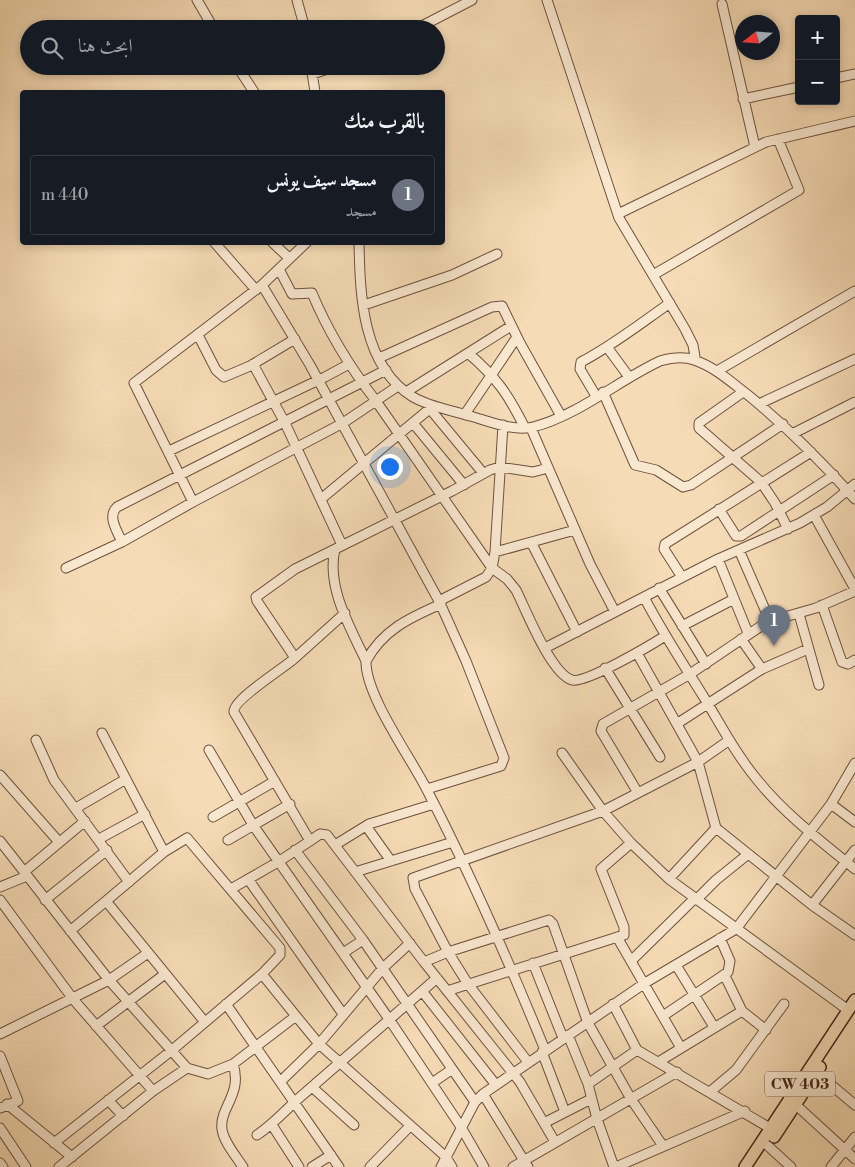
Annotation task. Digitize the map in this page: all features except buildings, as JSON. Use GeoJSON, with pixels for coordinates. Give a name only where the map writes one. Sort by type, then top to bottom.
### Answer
{"type":"FeatureCollection","features":[{"type":"Feature","properties":{"kind":"main road","name":"CW 403"},"geometry":{"type":"LineString","coordinates":[[745,1167],[796,1105],[817,1073],[851,1011],[855,1000]]}},
{"type":"Feature","properties":{"kind":"main road","name":"CW 403"},"geometry":{"type":"LineString","coordinates":[[753,1167],[768,1146],[774,1130],[851,1011]]}},
{"type":"Feature","properties":{"kind":"street"},"geometry":{"type":"LineString","coordinates":[[197,0],[209,20]]}},
{"type":"Feature","properties":{"kind":"street"},"geometry":{"type":"LineString","coordinates":[[297,0],[303,20]]}},
{"type":"Feature","properties":{"kind":"street"},"geometry":{"type":"LineString","coordinates":[[433,20],[472,0]]}},
{"type":"Feature","properties":{"kind":"street"},"geometry":{"type":"LineString","coordinates":[[547,0],[618,214],[693,345],[695,357],[693,359]]}},
{"type":"Feature","properties":{"kind":"street"},"geometry":{"type":"LineString","coordinates":[[722,4],[755,147]]}},
{"type":"Feature","properties":{"kind":"street"},"geometry":{"type":"LineString","coordinates":[[840,77],[855,74]]}},
{"type":"Feature","properties":{"kind":"street"},"geometry":{"type":"LineString","coordinates":[[243,75],[253,90]]}},
{"type":"Feature","properties":{"kind":"street"},"geometry":{"type":"LineString","coordinates":[[313,75],[316,90]]}},
{"type":"Feature","properties":{"kind":"street"},"geometry":{"type":"LineString","coordinates":[[743,99],[795,88]]}},
{"type":"Feature","properties":{"kind":"street"},"geometry":{"type":"LineString","coordinates":[[618,214],[659,196],[755,147],[778,139],[855,122]]}},
{"type":"Feature","properties":{"kind":"street"},"geometry":{"type":"LineString","coordinates":[[653,276],[798,190],[778,139]]}},
{"type":"Feature","properties":{"kind":"street"},"geometry":{"type":"LineString","coordinates":[[217,245],[259,288],[295,339],[440,602],[466,661],[504,762],[502,766],[427,789]]}},
{"type":"Feature","properties":{"kind":"street"},"geometry":{"type":"LineString","coordinates":[[275,245],[289,258]]}},
{"type":"Feature","properties":{"kind":"street"},"geometry":{"type":"LineString","coordinates":[[193,502],[169,451],[134,385],[154,367],[259,288],[304,245]]}},
{"type":"Feature","properties":{"kind":"street"},"geometry":{"type":"LineString","coordinates":[[359,245],[364,305],[369,334],[379,358],[386,370],[402,389],[432,407],[528,428],[561,416],[660,361],[672,358],[693,359],[717,371],[794,433],[855,499]]}},
{"type":"Feature","properties":{"kind":"street"},"geometry":{"type":"LineString","coordinates":[[364,305],[452,275],[497,254]]}},
{"type":"Feature","properties":{"kind":"street"},"geometry":{"type":"LineString","coordinates":[[279,269],[292,294],[312,293],[326,326],[349,364],[376,401],[398,436],[492,568],[508,579],[516,590],[555,666],[572,680],[582,680],[637,653],[665,636]]}},
{"type":"Feature","properties":{"kind":"street"},"geometry":{"type":"LineString","coordinates":[[717,371],[855,291]]}},
{"type":"Feature","properties":{"kind":"street"},"geometry":{"type":"LineString","coordinates":[[670,304],[580,364],[580,369],[600,394],[631,461],[636,466],[656,470],[685,487],[783,424]]}},
{"type":"Feature","properties":{"kind":"street"},"geometry":{"type":"LineString","coordinates":[[379,358],[498,305],[502,306],[511,326],[561,416]]}},
{"type":"Feature","properties":{"kind":"street"},"geometry":{"type":"LineString","coordinates":[[66,568],[122,542],[193,502],[343,423],[376,401],[468,353],[511,326]]}},
{"type":"Feature","properties":{"kind":"street"},"geometry":{"type":"LineString","coordinates":[[198,335],[220,376],[228,377],[295,339]]}},
{"type":"Feature","properties":{"kind":"street"},"geometry":{"type":"LineString","coordinates":[[466,414],[491,373],[517,337]]}},
{"type":"Feature","properties":{"kind":"street"},"geometry":{"type":"LineString","coordinates":[[607,347],[629,377]]}},
{"type":"Feature","properties":{"kind":"street"},"geometry":{"type":"LineString","coordinates":[[468,353],[491,373],[502,386],[528,428],[575,530],[616,612]]}},
{"type":"Feature","properties":{"kind":"street"},"geometry":{"type":"LineString","coordinates":[[759,404],[855,359]]}},
{"type":"Feature","properties":{"kind":"street"},"geometry":{"type":"LineString","coordinates":[[253,364],[285,423],[321,499],[338,547],[332,573],[344,613],[366,661],[368,682],[427,789],[462,860],[512,970],[544,1051],[565,1112]]}},
{"type":"Feature","properties":{"kind":"street"},"geometry":{"type":"LineString","coordinates":[[169,451],[349,364]]}},
{"type":"Feature","properties":{"kind":"street"},"geometry":{"type":"LineString","coordinates":[[122,542],[112,518],[114,510],[386,370]]}},
{"type":"Feature","properties":{"kind":"street"},"geometry":{"type":"LineString","coordinates":[[743,392],[698,426],[703,434],[733,456],[761,482],[788,530]]}},
{"type":"Feature","properties":{"kind":"street"},"geometry":{"type":"LineString","coordinates":[[794,433],[855,402]]}},
{"type":"Feature","properties":{"kind":"street"},"geometry":{"type":"LineString","coordinates":[[321,499],[432,407]]}},
{"type":"Feature","properties":{"kind":"street"},"geometry":{"type":"LineString","coordinates":[[432,407],[468,458],[483,473]]}},
{"type":"Feature","properties":{"kind":"street"},"geometry":{"type":"LineString","coordinates":[[413,423],[464,485]]}},
{"type":"Feature","properties":{"kind":"street"},"geometry":{"type":"LineString","coordinates":[[366,661],[375,645],[393,628],[482,580],[492,568],[495,552],[503,424]]}},
{"type":"Feature","properties":{"kind":"street"},"geometry":{"type":"LineString","coordinates":[[682,577],[664,549],[665,544],[811,452]]}},
{"type":"Feature","properties":{"kind":"street"},"geometry":{"type":"LineString","coordinates":[[295,658],[257,602],[256,597],[295,569],[464,485],[483,473],[500,467],[533,472],[548,468]]}},
{"type":"Feature","properties":{"kind":"street"},"geometry":{"type":"LineString","coordinates":[[719,509],[733,532],[739,536],[834,475]]}},
{"type":"Feature","properties":{"kind":"street"},"geometry":{"type":"LineString","coordinates":[[545,648],[718,559],[788,530],[814,515],[855,484]]}},
{"type":"Feature","properties":{"kind":"street"},"geometry":{"type":"LineString","coordinates":[[638,792],[601,727],[607,721],[690,674],[744,636],[770,621],[798,614],[855,590],[814,515]]}},
{"type":"Feature","properties":{"kind":"street"},"geometry":{"type":"LineString","coordinates":[[495,552],[575,530]]}},
{"type":"Feature","properties":{"kind":"street"},"geometry":{"type":"LineString","coordinates":[[531,542],[577,632]]}},
{"type":"Feature","properties":{"kind":"street"},"geometry":{"type":"LineString","coordinates":[[739,550],[770,621]]}},
{"type":"Feature","properties":{"kind":"street"},"geometry":{"type":"LineString","coordinates":[[718,559],[734,598],[744,636],[762,669]]}},
{"type":"Feature","properties":{"kind":"street"},"geometry":{"type":"LineString","coordinates":[[659,588],[706,664]]}},
{"type":"Feature","properties":{"kind":"street"},"geometry":{"type":"LineString","coordinates":[[644,597],[665,636],[690,674],[728,741],[760,783],[809,830],[855,869]]}},
{"type":"Feature","properties":{"kind":"street"},"geometry":{"type":"LineString","coordinates":[[682,626],[734,598]]}},
{"type":"Feature","properties":{"kind":"street"},"geometry":{"type":"LineString","coordinates":[[822,605],[842,662],[848,664],[855,660]]}},
{"type":"Feature","properties":{"kind":"street"},"geometry":{"type":"LineString","coordinates":[[310,841],[290,804],[236,718],[233,708],[245,695],[276,674],[295,658],[344,613]]}},
{"type":"Feature","properties":{"kind":"street"},"geometry":{"type":"LineString","coordinates":[[798,614],[819,685]]}},
{"type":"Feature","properties":{"kind":"street"},"geometry":{"type":"LineString","coordinates":[[678,723],[762,669],[808,648]]}},
{"type":"Feature","properties":{"kind":"street"},"geometry":{"type":"LineString","coordinates":[[637,653],[678,723],[698,762],[716,828],[747,855],[855,935]]}},
{"type":"Feature","properties":{"kind":"street"},"geometry":{"type":"LineString","coordinates":[[605,668],[660,758]]}},
{"type":"Feature","properties":{"kind":"street"},"geometry":{"type":"LineString","coordinates":[[102,733],[164,852]]}},
{"type":"Feature","properties":{"kind":"street"},"geometry":{"type":"LineString","coordinates":[[36,740],[54,780],[129,882]]}},
{"type":"Feature","properties":{"kind":"street"},"geometry":{"type":"LineString","coordinates":[[528,1062],[468,984],[448,952],[412,882],[415,876],[603,811],[698,762],[728,741]]}},
{"type":"Feature","properties":{"kind":"street"},"geometry":{"type":"LineString","coordinates":[[209,750],[253,825],[367,986],[461,1127],[484,1167]]}},
{"type":"Feature","properties":{"kind":"street"},"geometry":{"type":"LineString","coordinates":[[562,753],[603,811],[631,843],[669,879],[851,1011]]}},
{"type":"Feature","properties":{"kind":"street"},"geometry":{"type":"LineString","coordinates":[[441,1167],[475,1102],[483,1094],[613,1004],[736,929],[777,878],[809,830],[831,804],[852,773],[855,762]]}},
{"type":"Feature","properties":{"kind":"street"},"geometry":{"type":"LineString","coordinates":[[0,775],[59,842]]}},
{"type":"Feature","properties":{"kind":"street"},"geometry":{"type":"LineString","coordinates":[[76,808],[126,779]]}},
{"type":"Feature","properties":{"kind":"street"},"geometry":{"type":"LineString","coordinates":[[213,817],[275,781]]}},
{"type":"Feature","properties":{"kind":"street"},"geometry":{"type":"LineString","coordinates":[[228,840],[290,804]]}},
{"type":"Feature","properties":{"kind":"street"},"geometry":{"type":"LineString","coordinates":[[335,845],[366,826],[434,804]]}},
{"type":"Feature","properties":{"kind":"street"},"geometry":{"type":"LineString","coordinates":[[831,804],[855,822]]}},
{"type":"Feature","properties":{"kind":"street"},"geometry":{"type":"LineString","coordinates":[[99,839],[145,814]]}},
{"type":"Feature","properties":{"kind":"street"},"geometry":{"type":"LineString","coordinates":[[0,887],[26,874],[84,821]]}},
{"type":"Feature","properties":{"kind":"street"},"geometry":{"type":"LineString","coordinates":[[366,826],[390,861]]}},
{"type":"Feature","properties":{"kind":"street"},"geometry":{"type":"LineString","coordinates":[[669,879],[716,828]]}},
{"type":"Feature","properties":{"kind":"street"},"geometry":{"type":"LineString","coordinates":[[231,889],[278,862],[320,834],[325,834],[526,1091],[555,1142]]}},
{"type":"Feature","properties":{"kind":"street"},"geometry":{"type":"LineString","coordinates":[[54,1143],[138,1075],[171,1051],[262,974],[279,958],[280,948],[190,839],[181,840],[164,852],[70,931]]}},
{"type":"Feature","properties":{"kind":"street"},"geometry":{"type":"LineString","coordinates":[[0,842],[109,980],[187,1068],[208,1074],[234,1064],[296,1016]]}},
{"type":"Feature","properties":{"kind":"street"},"geometry":{"type":"LineString","coordinates":[[355,872],[453,842]]}},
{"type":"Feature","properties":{"kind":"street"},"geometry":{"type":"LineString","coordinates":[[447,990],[624,935],[625,930],[601,869],[631,843]]}},
{"type":"Feature","properties":{"kind":"street"},"geometry":{"type":"LineString","coordinates":[[46,900],[107,850]]}},
{"type":"Feature","properties":{"kind":"street"},"geometry":{"type":"LineString","coordinates":[[296,850],[364,940],[408,1003],[451,1070],[475,1102]]}},
{"type":"Feature","properties":{"kind":"street"},"geometry":{"type":"LineString","coordinates":[[812,905],[855,850]]}},
{"type":"Feature","properties":{"kind":"street"},"geometry":{"type":"LineString","coordinates":[[631,961],[695,899],[747,855]]}},
{"type":"Feature","properties":{"kind":"street"},"geometry":{"type":"LineString","coordinates":[[248,879],[343,1014]]}},
{"type":"Feature","properties":{"kind":"street"},"geometry":{"type":"LineString","coordinates":[[0,900],[72,999],[153,1091]]}},
{"type":"Feature","properties":{"kind":"street"},"geometry":{"type":"LineString","coordinates":[[106,902],[204,1022]]}},
{"type":"Feature","properties":{"kind":"street"},"geometry":{"type":"LineString","coordinates":[[424,962],[448,952],[549,920],[588,1023],[662,1146]]}},
{"type":"Feature","properties":{"kind":"street"},"geometry":{"type":"LineString","coordinates":[[617,937],[646,983],[681,1048]]}},
{"type":"Feature","properties":{"kind":"street"},"geometry":{"type":"LineString","coordinates":[[663,1016],[725,976],[729,969],[730,961],[720,938]]}},
{"type":"Feature","properties":{"kind":"street"},"geometry":{"type":"LineString","coordinates":[[343,953],[364,940]]}},
{"type":"Feature","properties":{"kind":"street"},"geometry":{"type":"LineString","coordinates":[[280,1082],[319,1044],[383,968],[410,943]]}},
{"type":"Feature","properties":{"kind":"street"},"geometry":{"type":"LineString","coordinates":[[0,1034],[109,980],[148,953]]}},
{"type":"Feature","properties":{"kind":"street"},"geometry":{"type":"LineString","coordinates":[[533,964],[588,1084],[597,1120],[615,1167],[745,1111]]}},
{"type":"Feature","properties":{"kind":"street"},"geometry":{"type":"LineString","coordinates":[[676,964],[714,1027]]}},
{"type":"Feature","properties":{"kind":"street"},"geometry":{"type":"LineString","coordinates":[[96,1026],[166,974]]}},
{"type":"Feature","properties":{"kind":"street"},"geometry":{"type":"LineString","coordinates":[[262,974],[319,1044],[446,1157],[452,1167]]}},
{"type":"Feature","properties":{"kind":"street"},"geometry":{"type":"LineString","coordinates":[[725,976],[742,1011],[766,1030]]}},
{"type":"Feature","properties":{"kind":"street"},"geometry":{"type":"LineString","coordinates":[[257,1135],[272,1125],[294,1102],[341,1064],[437,978]]}},
{"type":"Feature","properties":{"kind":"street"},"geometry":{"type":"LineString","coordinates":[[422,991],[496,1084]]}},
{"type":"Feature","properties":{"kind":"street"},"geometry":{"type":"LineString","coordinates":[[226,1004],[340,1167]]}},
{"type":"Feature","properties":{"kind":"street"},"geometry":{"type":"LineString","coordinates":[[613,1004],[637,1050],[660,1061],[774,1130]]}},
{"type":"Feature","properties":{"kind":"street"},"geometry":{"type":"LineString","coordinates":[[711,1091],[736,1070],[784,1004]]}},
{"type":"Feature","properties":{"kind":"street"},"geometry":{"type":"LineString","coordinates":[[660,1061],[742,1011]]}},
{"type":"Feature","properties":{"kind":"street"},"geometry":{"type":"LineString","coordinates":[[588,1084],[614,1068],[637,1050]]}},
{"type":"Feature","properties":{"kind":"street"},"geometry":{"type":"LineString","coordinates":[[0,1056],[18,1101],[4,1106]]}},
{"type":"Feature","properties":{"kind":"street"},"geometry":{"type":"LineString","coordinates":[[234,1064],[235,1086],[221,1124],[222,1132],[242,1167]]}},
{"type":"Feature","properties":{"kind":"street"},"geometry":{"type":"LineString","coordinates":[[59,1167],[153,1091],[187,1068]]}},
{"type":"Feature","properties":{"kind":"street"},"geometry":{"type":"LineString","coordinates":[[432,1083],[451,1070]]}},
{"type":"Feature","properties":{"kind":"street"},"geometry":{"type":"LineString","coordinates":[[513,1167],[526,1163],[555,1142],[597,1120],[677,1072]]}},
{"type":"Feature","properties":{"kind":"street"},"geometry":{"type":"LineString","coordinates":[[817,1073],[855,1105]]}},
{"type":"Feature","properties":{"kind":"street"},"geometry":{"type":"LineString","coordinates":[[312,1087],[354,1125]]}},
{"type":"Feature","properties":{"kind":"street"},"geometry":{"type":"LineString","coordinates":[[483,1094],[526,1163]]}},
{"type":"Feature","properties":{"kind":"street"},"geometry":{"type":"LineString","coordinates":[[544,1123],[591,1099]]}},
{"type":"Feature","properties":{"kind":"street"},"geometry":{"type":"LineString","coordinates":[[108,1100],[123,1116]]}},
{"type":"Feature","properties":{"kind":"street"},"geometry":{"type":"LineString","coordinates":[[796,1105],[855,1160]]}},
{"type":"Feature","properties":{"kind":"street"},"geometry":{"type":"LineString","coordinates":[[4,1106],[72,1157]]}},
{"type":"Feature","properties":{"kind":"street"},"geometry":{"type":"LineString","coordinates":[[272,1125],[299,1167]]}},
{"type":"Feature","properties":{"kind":"street"},"geometry":{"type":"LineString","coordinates":[[370,1167],[410,1126]]}},
{"type":"Feature","properties":{"kind":"street"},"geometry":{"type":"LineString","coordinates":[[0,1128],[26,1167]]}},
{"type":"Feature","properties":{"kind":"street"},"geometry":{"type":"LineString","coordinates":[[831,1167],[855,1137]]}},
{"type":"Feature","properties":{"kind":"street"},"geometry":{"type":"LineString","coordinates":[[768,1146],[791,1167]]}},
{"type":"Feature","properties":{"kind":"street"},"geometry":{"type":"LineString","coordinates":[[312,1167],[331,1155]]}},
{"type":"Feature","properties":{"kind":"street"},"geometry":{"type":"LineString","coordinates":[[0,1163],[2,1167]]}},
{"type":"Feature","properties":{"kind":"place","name":"مسجد سيف يونس"},"geometry":{"type":"Point","coordinates":[774,646]}}]}
